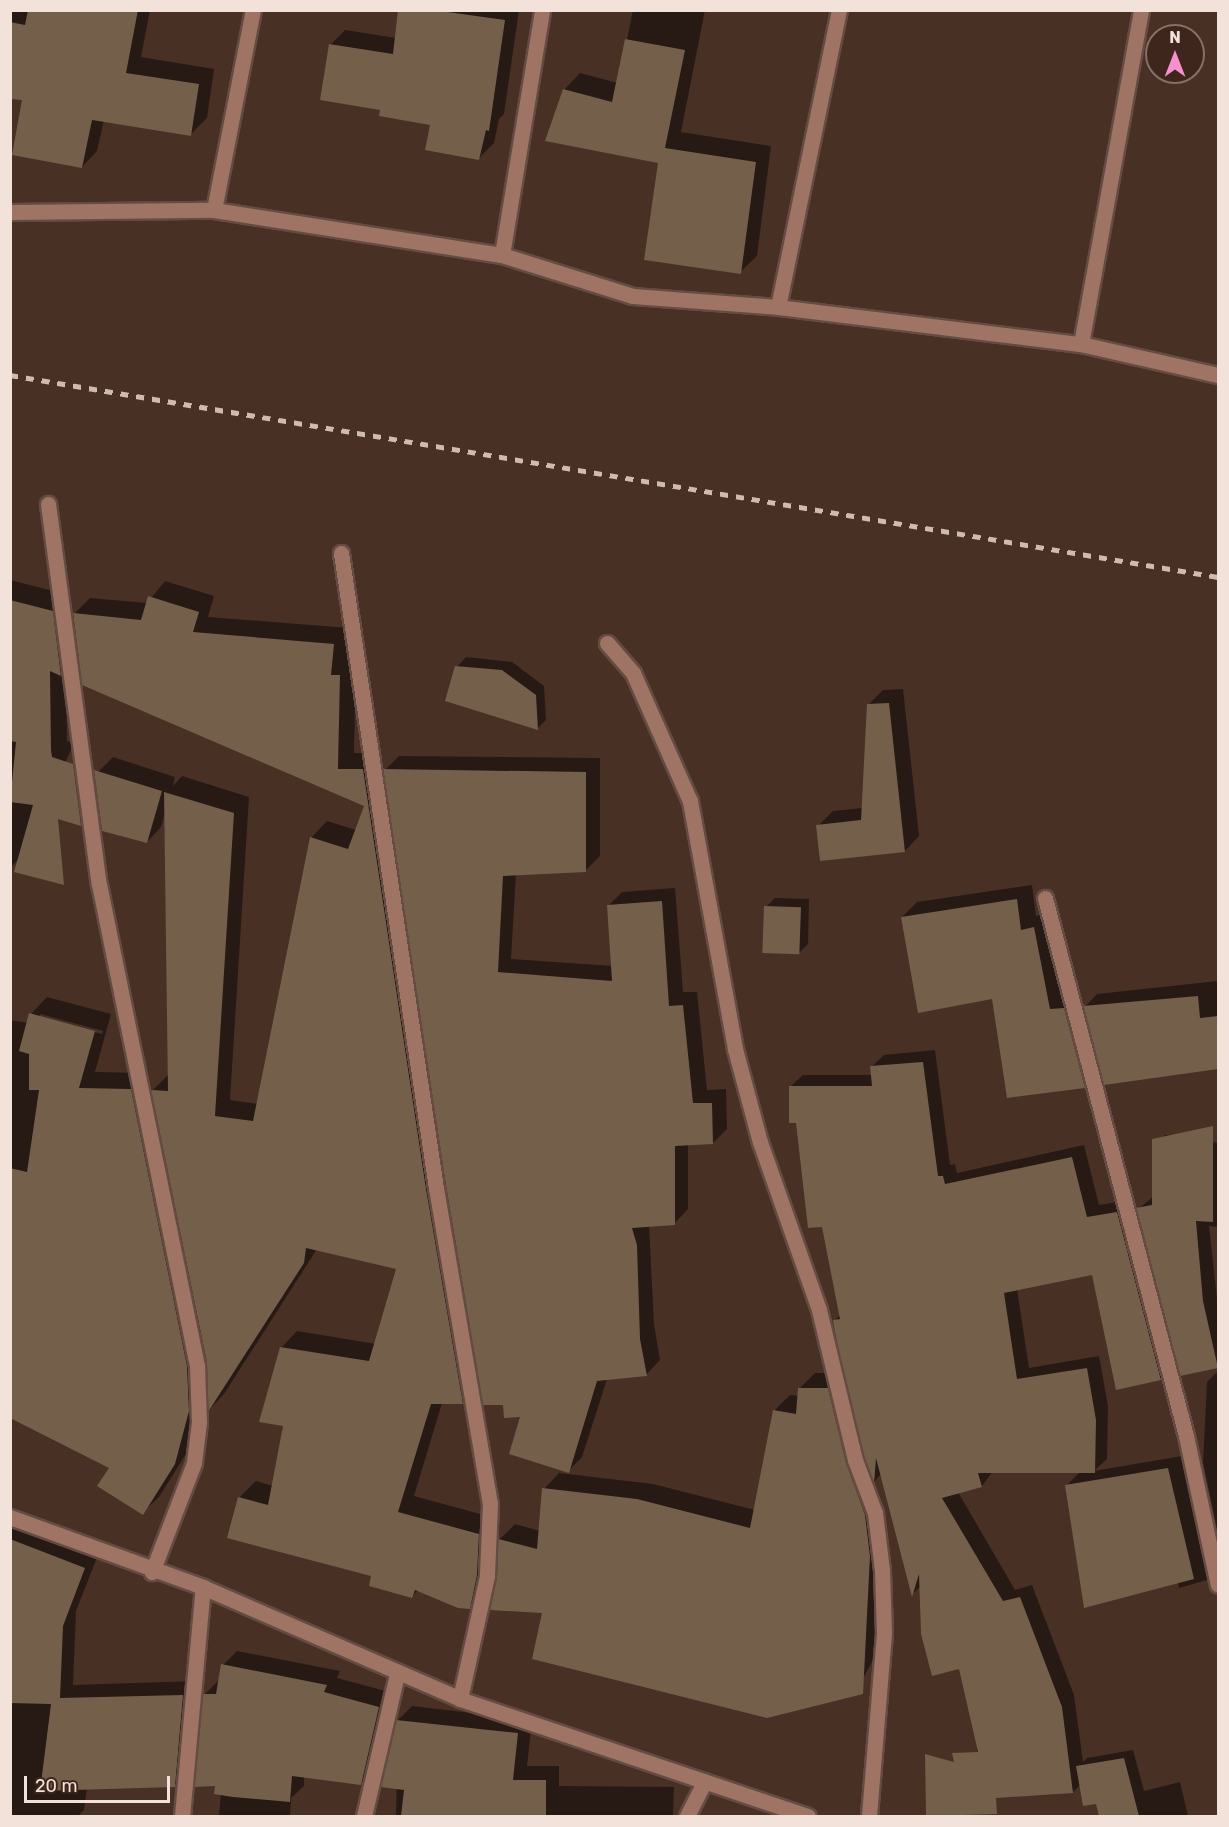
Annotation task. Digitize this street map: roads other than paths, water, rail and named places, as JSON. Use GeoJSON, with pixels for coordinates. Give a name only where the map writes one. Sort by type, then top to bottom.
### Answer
{"type":"FeatureCollection","features":[{"type":"Feature","properties":{"kind":"street"},"geometry":{"type":"LineString","coordinates":[[214,210],[253,10]]}},
{"type":"Feature","properties":{"kind":"street"},"geometry":{"type":"LineString","coordinates":[[502,255],[542,10]]}},
{"type":"Feature","properties":{"kind":"street"},"geometry":{"type":"LineString","coordinates":[[778,307],[839,10]]}},
{"type":"Feature","properties":{"kind":"street"},"geometry":{"type":"LineString","coordinates":[[1081,344],[1141,10]]}},
{"type":"Feature","properties":{"kind":"street"},"geometry":{"type":"LineString","coordinates":[[10,212],[214,210],[502,255],[633,296],[778,307],[1081,344],[1218,375]]}},
{"type":"Feature","properties":{"kind":"street"},"geometry":{"type":"LineString","coordinates":[[48,504],[99,884],[197,1365],[199,1422],[194,1463],[152,1572]]}},
{"type":"Feature","properties":{"kind":"street"},"geometry":{"type":"LineString","coordinates":[[341,553],[436,1188],[490,1503],[487,1575],[460,1699]]}},
{"type":"Feature","properties":{"kind":"street"},"geometry":{"type":"LineString","coordinates":[[607,643],[633,673],[690,801],[735,1049],[760,1142],[821,1319],[855,1461],[875,1513],[882,1570],[884,1634],[868,1816]]}},
{"type":"Feature","properties":{"kind":"street"},"geometry":{"type":"LineString","coordinates":[[1045,898],[1185,1436],[1218,1586]]}},
{"type":"Feature","properties":{"kind":"street"},"geometry":{"type":"LineString","coordinates":[[10,1517],[152,1572],[203,1587],[397,1674],[460,1699],[808,1816]]}},
{"type":"Feature","properties":{"kind":"street"},"geometry":{"type":"LineString","coordinates":[[182,1816],[203,1587]]}},
{"type":"Feature","properties":{"kind":"street"},"geometry":{"type":"LineString","coordinates":[[364,1816],[397,1674]]}},
{"type":"Feature","properties":{"kind":"street"},"geometry":{"type":"LineString","coordinates":[[687,1816],[705,1781]]}},
{"type":"Feature","properties":{"kind":"railway"},"geometry":{"type":"LineString","coordinates":[[10,375],[1218,577]]}}]}
